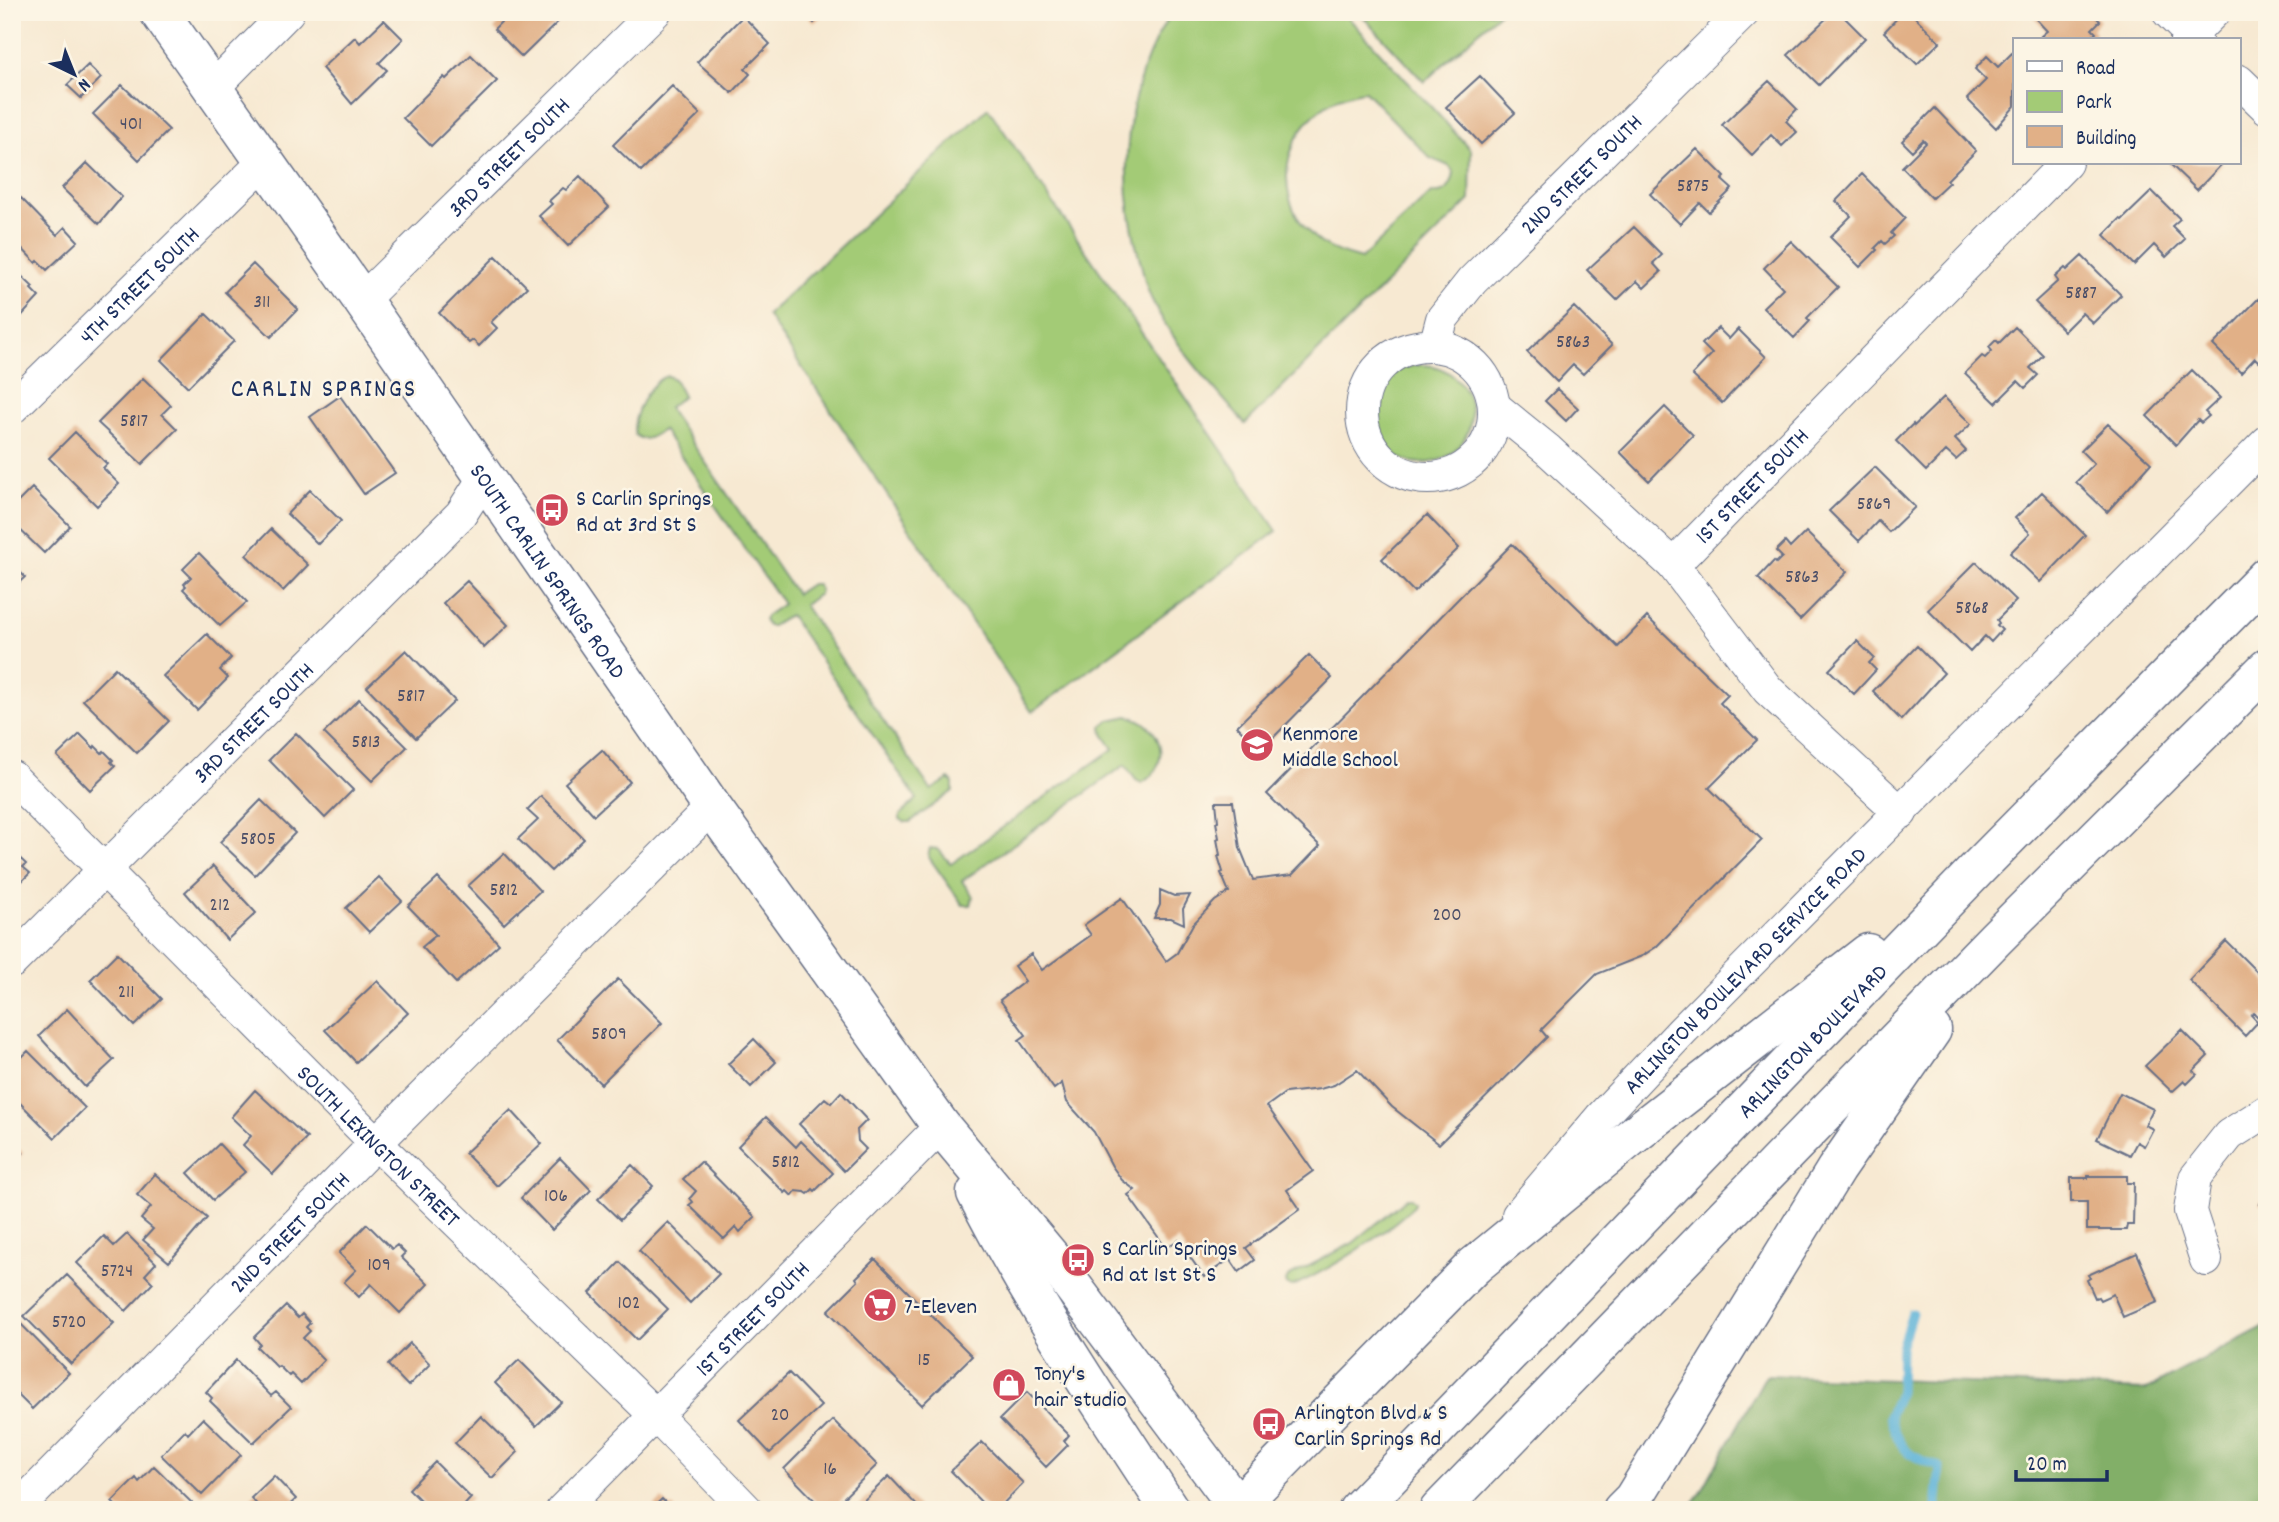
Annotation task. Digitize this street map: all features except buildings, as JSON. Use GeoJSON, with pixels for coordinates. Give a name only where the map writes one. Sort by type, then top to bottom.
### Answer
{"type":"FeatureCollection","features":[{"type":"Feature","properties":{"kind":"main road","name":"SOUTH CARLIN SPRINGS ROAD"},"geometry":{"type":"LineString","coordinates":[[159,12],[362,300],[712,807],[941,1126],[1053,1260],[1237,1509]]}},
{"type":"Feature","properties":{"kind":"main road","name":"ARLINGTON BOULEVARD"},"geometry":{"type":"LineString","coordinates":[[1358,1510],[1978,867],[2267,576]]}},
{"type":"Feature","properties":{"kind":"main road"},"geometry":{"type":"LineString","coordinates":[[1439,1510],[1995,939],[2267,668]]}},
{"type":"Feature","properties":{"kind":"main road"},"geometry":{"type":"LineString","coordinates":[[1474,1266],[1630,1138],[1978,867]]}},
{"type":"Feature","properties":{"kind":"main road"},"geometry":{"type":"LineString","coordinates":[[1622,1510],[1633,1499],[1836,1168],[1995,939]]}},
{"type":"Feature","properties":{"kind":"main road","name":"SOUTH CARLIN SPRINGS ROAD"},"geometry":{"type":"LineString","coordinates":[[941,1126],[1019,1272],[1170,1510]]}},
{"type":"Feature","properties":{"kind":"main road","name":"ARLINGTON BOULEVARD SERVICE ROAD"},"geometry":{"type":"LineString","coordinates":[[1237,1509],[1474,1266]]}},
{"type":"Feature","properties":{"kind":"main road"},"geometry":{"type":"LineString","coordinates":[[1068,1353],[1147,1385]]}},
{"type":"Feature","properties":{"kind":"street"},"geometry":{"type":"LineString","coordinates":[[212,89],[288,12]]}},
{"type":"Feature","properties":{"kind":"street","name":"3RD STREET SOUTH"},"geometry":{"type":"LineString","coordinates":[[362,300],[655,12]]}},
{"type":"Feature","properties":{"kind":"street","name":"2ND STREET SOUTH"},"geometry":{"type":"LineString","coordinates":[[1435,346],[1442,319],[1472,281],[1744,12]]}},
{"type":"Feature","properties":{"kind":"street"},"geometry":{"type":"LineString","coordinates":[[2168,12],[2190,38]]}},
{"type":"Feature","properties":{"kind":"street"},"geometry":{"type":"LineString","coordinates":[[2192,38],[2214,12]]}},
{"type":"Feature","properties":{"kind":"street"},"geometry":{"type":"LineString","coordinates":[[2240,82],[2267,108]]}},
{"type":"Feature","properties":{"kind":"street","name":"4TH STREET SOUTH"},"geometry":{"type":"LineString","coordinates":[[12,408],[264,162]]}},
{"type":"Feature","properties":{"kind":"street","name":"1ST STREET SOUTH"},"geometry":{"type":"LineString","coordinates":[[1673,565],[2065,164]]}},
{"type":"Feature","properties":{"kind":"street"},"geometry":{"type":"LineString","coordinates":[[1422,345],[1435,346],[1446,347],[1466,356],[1482,372],[1489,384],[1495,407],[1492,431],[1479,454],[1461,470],[1438,478],[1415,477],[1393,469],[1375,454],[1366,440],[1361,404],[1368,382],[1387,359],[1422,345]]}},
{"type":"Feature","properties":{"kind":"street"},"geometry":{"type":"LineString","coordinates":[[1495,407],[1548,450],[1673,565],[1768,690],[1900,813]]}},
{"type":"Feature","properties":{"kind":"street","name":"ARLINGTON BOULEVARD SERVICE ROAD"},"geometry":{"type":"LineString","coordinates":[[1474,1266],[1600,1118],[1682,1031],[2267,442]]}},
{"type":"Feature","properties":{"kind":"street","name":"3RD STREET SOUTH"},"geometry":{"type":"LineString","coordinates":[[12,962],[461,514],[484,478]]}},
{"type":"Feature","properties":{"kind":"street","name":"SOUTH LEXINGTON STREET"},"geometry":{"type":"LineString","coordinates":[[12,777],[376,1143],[655,1415],[747,1510]]}},
{"type":"Feature","properties":{"kind":"street","name":"2ND STREET SOUTH"},"geometry":{"type":"LineString","coordinates":[[16,1510],[376,1143],[712,807]]}},
{"type":"Feature","properties":{"kind":"street"},"geometry":{"type":"LineString","coordinates":[[2206,1260],[2190,1211],[2195,1178],[2229,1135],[2267,1111]]}},
{"type":"Feature","properties":{"kind":"street","name":"1ST STREET SOUTH"},"geometry":{"type":"LineString","coordinates":[[562,1510],[941,1126]]}},
{"type":"Feature","properties":{"kind":"green space"},"geometry":{"type":"Polygon","coordinates":[[[1172,12],[1343,12],[1471,150],[1470,200],[1245,424],[1194,365],[1161,317],[1147,287],[1133,232],[1128,200],[1129,135],[1134,102],[1156,41],[1172,12]],[[1365,91],[1339,98],[1317,112],[1301,130],[1291,152],[1287,176],[1290,200],[1301,223],[1321,243],[1361,259],[1431,193],[1441,193],[1450,186],[1454,173],[1449,166],[1430,158],[1365,91]]]}},
{"type":"Feature","properties":{"kind":"green space"},"geometry":{"type":"Polygon","coordinates":[[[1359,12],[1500,12],[1424,82],[1359,12]]]}},
{"type":"Feature","properties":{"kind":"green space"},"geometry":{"type":"Polygon","coordinates":[[[988,108],[1277,531],[1032,712],[767,315],[988,108]]]}},
{"type":"Feature","properties":{"kind":"green space"},"geometry":{"type":"Polygon","coordinates":[[[1422,365],[1441,369],[1456,380],[1467,395],[1471,414],[1467,433],[1456,448],[1441,459],[1422,463],[1403,459],[1388,448],[1377,433],[1373,414],[1377,395],[1388,380],[1403,369],[1422,365]]]}},
{"type":"Feature","properties":{"kind":"green space"},"geometry":{"type":"Polygon","coordinates":[[[668,376],[674,379],[683,396],[668,408],[796,594],[811,584],[817,584],[819,594],[804,605],[931,790],[949,779],[953,783],[953,791],[910,822],[900,819],[900,815],[917,799],[790,615],[768,626],[764,620],[766,616],[783,604],[663,430],[646,439],[635,435],[638,409],[648,391],[668,376]]]}},
{"type":"Feature","properties":{"kind":"green space"},"geometry":{"type":"Polygon","coordinates":[[[1128,716],[1149,727],[1155,735],[1160,755],[1152,775],[1142,783],[1136,780],[1125,765],[962,881],[973,897],[971,905],[963,905],[928,856],[930,848],[938,849],[951,864],[1113,749],[1103,734],[1102,726],[1110,720],[1128,716]]]}},
{"type":"Feature","properties":{"kind":"green space"},"geometry":{"type":"Polygon","coordinates":[[[1407,1198],[1415,1202],[1414,1206],[1371,1241],[1310,1278],[1293,1286],[1287,1285],[1288,1277],[1353,1243],[1407,1198]]]}},
{"type":"Feature","properties":{"kind":"green space"},"geometry":{"type":"Polygon","coordinates":[[[2267,1325],[2267,1510],[1688,1510],[1700,1494],[1766,1375],[2145,1390],[2267,1325]]]}},
{"type":"Feature","properties":{"kind":"waterway"},"geometry":{"type":"LineString","coordinates":[[1912,1313],[1901,1348],[1900,1391],[1889,1416],[1901,1445],[1911,1455],[1940,1467],[1936,1510]]}},
{"type":"Feature","properties":{"kind":"place","name":"S Carlin Springs Rd at 3rd St S"},"geometry":{"type":"Point","coordinates":[552,510]}},
{"type":"Feature","properties":{"kind":"place","name":"Kenmore Middle School"},"geometry":{"type":"Point","coordinates":[1257,745]}},
{"type":"Feature","properties":{"kind":"place","name":"S Carlin Springs Rd at 1st St S"},"geometry":{"type":"Point","coordinates":[1078,1260]}},
{"type":"Feature","properties":{"kind":"place","name":"7-Eleven"},"geometry":{"type":"Point","coordinates":[880,1305]}},
{"type":"Feature","properties":{"kind":"place","name":"Tony's hair studio"},"geometry":{"type":"Point","coordinates":[1009,1385]}},
{"type":"Feature","properties":{"kind":"place","name":"Arlington Blvd & S Carlin Springs Rd"},"geometry":{"type":"Point","coordinates":[1269,1424]}},
{"type":"Feature","properties":{"kind":"district","name":"CARLIN SPRINGS"},"geometry":{"type":"Point","coordinates":[324,387]}}]}
